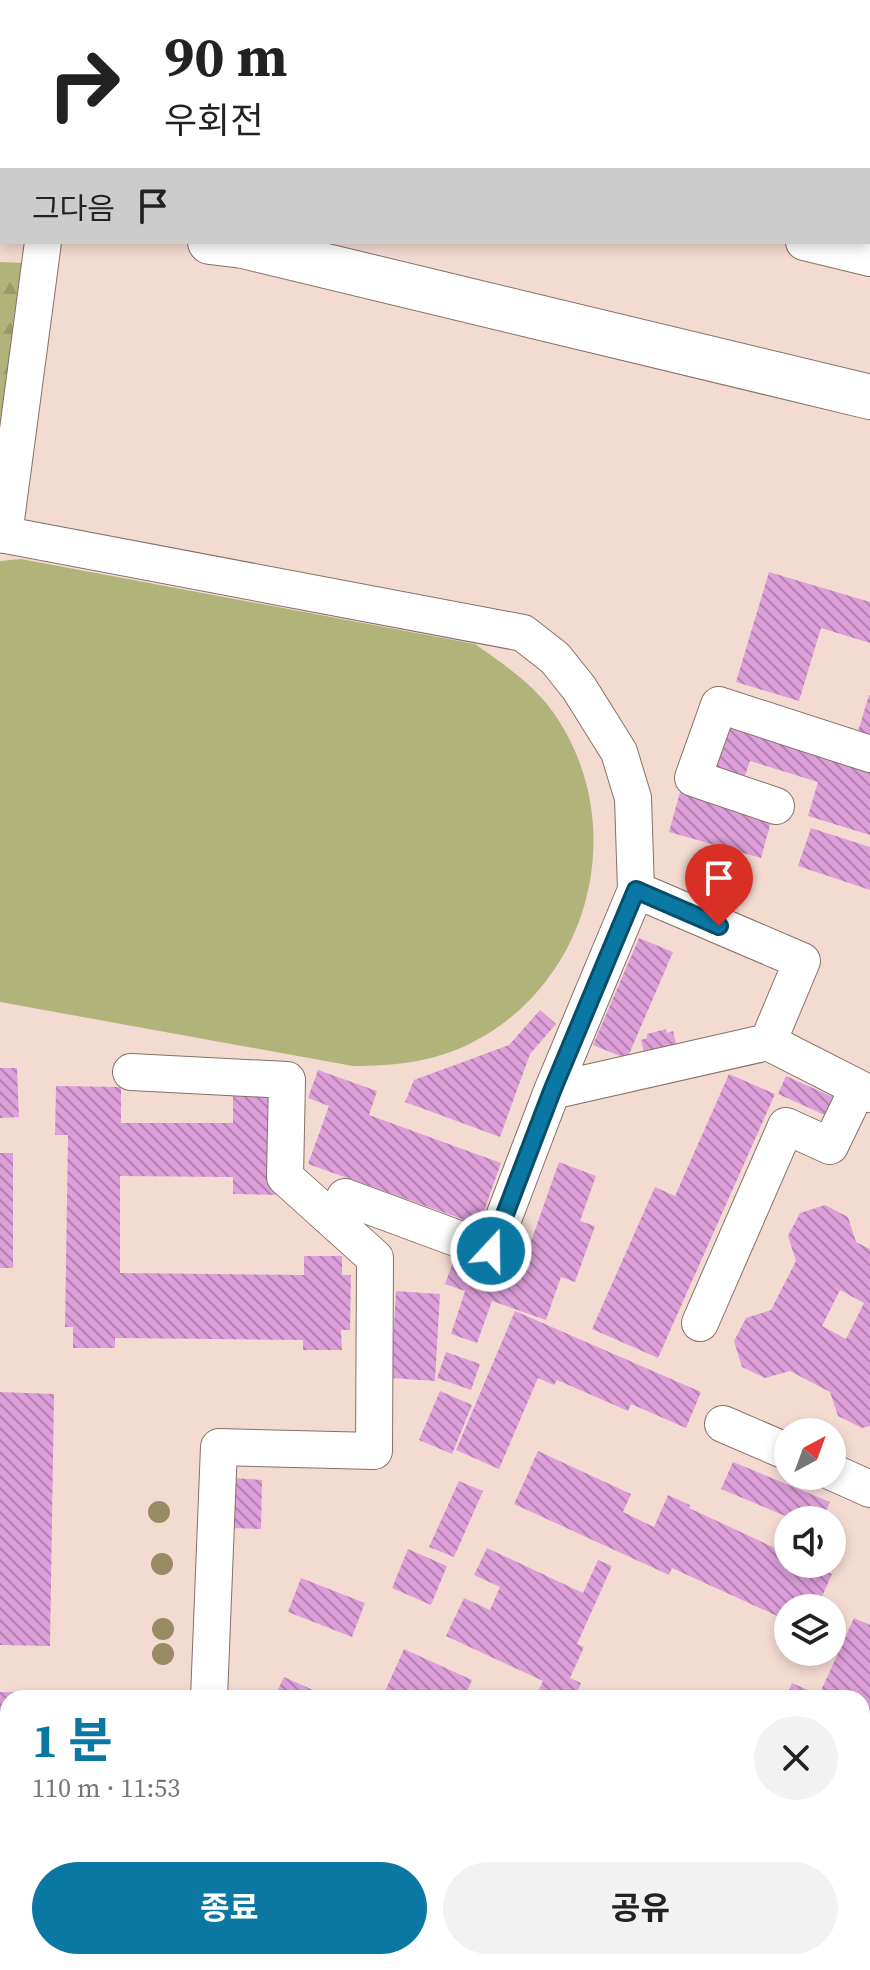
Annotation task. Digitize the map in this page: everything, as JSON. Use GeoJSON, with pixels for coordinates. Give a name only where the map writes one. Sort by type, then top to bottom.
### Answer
{"type":"FeatureCollection","features":[{"type":"Feature","properties":{"kind":"main road"},"geometry":{"type":"LineString","coordinates":[[222,244],[274,253],[870,397]]}},
{"type":"Feature","properties":{"kind":"street"},"geometry":{"type":"LineString","coordinates":[[43,244],[2,534],[523,633],[555,658],[579,688],[619,752],[633,798],[636,890],[552,1091],[491,1251],[345,1197]]}},
{"type":"Feature","properties":{"kind":"street"},"geometry":{"type":"LineString","coordinates":[[815,244],[870,258]]}},
{"type":"Feature","properties":{"kind":"street"},"geometry":{"type":"LineString","coordinates":[[776,806],[693,778],[719,705],[870,754]]}},
{"type":"Feature","properties":{"kind":"street"},"geometry":{"type":"LineString","coordinates":[[636,890],[802,961],[768,1042]]}},
{"type":"Feature","properties":{"kind":"street"},"geometry":{"type":"LineString","coordinates":[[552,1091],[768,1042],[864,1091],[830,1146],[786,1126],[700,1323]]}},
{"type":"Feature","properties":{"kind":"street"},"geometry":{"type":"LineString","coordinates":[[131,1072],[287,1080],[285,1177],[375,1258],[374,1451],[219,1447],[209,1690]]}},
{"type":"Feature","properties":{"kind":"street"},"geometry":{"type":"LineString","coordinates":[[723,1424],[774,1446]]}},
{"type":"Feature","properties":{"kind":"street"},"geometry":{"type":"LineString","coordinates":[[846,1478],[870,1489]]}},
{"type":"Feature","properties":{"kind":"green space"},"geometry":{"type":"Polygon","coordinates":[[[0,262],[28,263],[0,471],[0,262]]]}},
{"type":"Feature","properties":{"kind":"green space"},"geometry":{"type":"Polygon","coordinates":[[[21,559],[475,644],[521,678],[559,721],[580,764],[591,809],[593,856],[586,901],[569,944],[544,983],[512,1017],[471,1043],[428,1059],[368,1066],[353,1066],[0,1002],[0,561],[21,559]]]}},
{"type":"Feature","properties":{"kind":"building"},"geometry":{"type":"Polygon","coordinates":[[[769,572],[870,602],[870,643],[821,628],[799,701],[736,682],[769,572]]]}},
{"type":"Feature","properties":{"kind":"building"},"geometry":{"type":"Polygon","coordinates":[[[870,695],[870,742],[856,738],[870,695]]]}},
{"type":"Feature","properties":{"kind":"building"},"geometry":{"type":"Polygon","coordinates":[[[728,726],[870,768],[870,835],[808,816],[818,782],[750,761],[744,779],[715,770],[728,726]]]}},
{"type":"Feature","properties":{"kind":"building"},"geometry":{"type":"Polygon","coordinates":[[[680,792],[772,818],[761,858],[669,832],[680,792]]]}},
{"type":"Feature","properties":{"kind":"building"},"geometry":{"type":"Polygon","coordinates":[[[811,828],[870,847],[870,890],[798,866],[811,828]]]}},
{"type":"Feature","properties":{"kind":"building"},"geometry":{"type":"Polygon","coordinates":[[[639,938],[673,952],[627,1059],[593,1045],[639,938]]]}},
{"type":"Feature","properties":{"kind":"building"},"geometry":{"type":"Polygon","coordinates":[[[540,1010],[556,1024],[530,1054],[500,1137],[405,1102],[414,1080],[509,1045],[540,1010]]]}},
{"type":"Feature","properties":{"kind":"building"},"geometry":{"type":"Polygon","coordinates":[[[666,1029],[667,1033],[673,1031],[679,1057],[647,1065],[641,1040],[647,1038],[647,1034],[666,1029]]]}},
{"type":"Feature","properties":{"kind":"building"},"geometry":{"type":"Polygon","coordinates":[[[0,1068],[17,1068],[19,1117],[0,1118],[0,1068]]]}},
{"type":"Feature","properties":{"kind":"building"},"geometry":{"type":"Polygon","coordinates":[[[318,1070],[377,1091],[369,1115],[501,1163],[479,1225],[308,1164],[329,1106],[308,1098],[318,1070]]]}},
{"type":"Feature","properties":{"kind":"building"},"geometry":{"type":"Polygon","coordinates":[[[729,1074],[775,1094],[658,1358],[592,1329],[655,1187],[675,1196],[729,1074]]]}},
{"type":"Feature","properties":{"kind":"building"},"geometry":{"type":"Polygon","coordinates":[[[786,1076],[835,1098],[827,1116],[778,1094],[786,1076]]]}},
{"type":"Feature","properties":{"kind":"building"},"geometry":{"type":"Polygon","coordinates":[[[56,1086],[121,1087],[121,1123],[233,1123],[233,1087],[281,1088],[281,1195],[233,1194],[233,1177],[120,1176],[120,1273],[304,1275],[304,1256],[342,1256],[342,1275],[351,1275],[350,1330],[341,1330],[342,1350],[303,1350],[303,1340],[115,1338],[115,1348],[73,1348],[73,1327],[65,1327],[68,1135],[55,1135],[56,1086]]]}},
{"type":"Feature","properties":{"kind":"building"},"geometry":{"type":"Polygon","coordinates":[[[0,1153],[13,1153],[13,1268],[0,1268],[0,1153]]]}},
{"type":"Feature","properties":{"kind":"building"},"geometry":{"type":"Polygon","coordinates":[[[559,1162],[596,1176],[580,1221],[595,1226],[575,1282],[561,1277],[546,1320],[492,1301],[477,1343],[451,1334],[465,1291],[445,1284],[453,1262],[516,1284],[559,1162]]]}},
{"type":"Feature","properties":{"kind":"building"},"geometry":{"type":"Polygon","coordinates":[[[825,1205],[848,1217],[856,1242],[870,1249],[870,1426],[862,1428],[838,1416],[830,1392],[790,1371],[765,1378],[742,1367],[734,1341],[746,1318],[771,1310],[796,1261],[788,1236],[800,1213],[825,1205]],[[840,1290],[822,1326],[846,1339],[864,1303],[840,1290]]]}},
{"type":"Feature","properties":{"kind":"building"},"geometry":{"type":"Polygon","coordinates":[[[396,1291],[440,1294],[435,1381],[391,1378],[396,1291]]]}},
{"type":"Feature","properties":{"kind":"building"},"geometry":{"type":"Polygon","coordinates":[[[515,1311],[701,1392],[686,1428],[631,1404],[628,1411],[557,1380],[554,1385],[538,1378],[499,1469],[456,1450],[515,1311]]]}},
{"type":"Feature","properties":{"kind":"building"},"geometry":{"type":"Polygon","coordinates":[[[446,1352],[480,1364],[471,1390],[437,1378],[446,1352]]]}},
{"type":"Feature","properties":{"kind":"building"},"geometry":{"type":"Polygon","coordinates":[[[440,1391],[472,1405],[452,1454],[419,1440],[440,1391]]]}},
{"type":"Feature","properties":{"kind":"building"},"geometry":{"type":"Polygon","coordinates":[[[0,1392],[54,1394],[50,1646],[0,1645],[0,1392]]]}},
{"type":"Feature","properties":{"kind":"building"},"geometry":{"type":"Polygon","coordinates":[[[538,1451],[631,1494],[623,1512],[654,1527],[668,1495],[774,1547],[774,1578],[830,1578],[823,1594],[774,1594],[774,1615],[672,1568],[669,1575],[514,1504],[538,1451]]]}},
{"type":"Feature","properties":{"kind":"building"},"geometry":{"type":"Polygon","coordinates":[[[733,1462],[774,1479],[774,1490],[801,1490],[830,1502],[828,1506],[774,1506],[774,1511],[721,1489],[733,1462]]]}},
{"type":"Feature","properties":{"kind":"building"},"geometry":{"type":"Polygon","coordinates":[[[232,1478],[262,1480],[261,1529],[230,1528],[232,1478]]]}},
{"type":"Feature","properties":{"kind":"building"},"geometry":{"type":"Polygon","coordinates":[[[459,1481],[483,1491],[454,1557],[429,1547],[459,1481]]]}},
{"type":"Feature","properties":{"kind":"building"},"geometry":{"type":"Polygon","coordinates":[[[487,1548],[583,1593],[598,1560],[612,1566],[577,1644],[584,1647],[570,1678],[581,1683],[578,1690],[539,1690],[543,1681],[446,1636],[464,1598],[490,1610],[500,1587],[474,1575],[487,1548]]]}},
{"type":"Feature","properties":{"kind":"building"},"geometry":{"type":"Polygon","coordinates":[[[408,1549],[447,1566],[431,1605],[392,1588],[408,1549]]]}},
{"type":"Feature","properties":{"kind":"building"},"geometry":{"type":"Polygon","coordinates":[[[301,1578],[365,1603],[352,1637],[288,1612],[301,1578]]]}},
{"type":"Feature","properties":{"kind":"building"},"geometry":{"type":"Polygon","coordinates":[[[854,1618],[870,1625],[870,1690],[821,1690],[832,1666],[846,1666],[846,1636],[854,1618]]]}},
{"type":"Feature","properties":{"kind":"building"},"geometry":{"type":"Polygon","coordinates":[[[404,1649],[472,1680],[468,1690],[386,1690],[404,1649]]]}},
{"type":"Feature","properties":{"kind":"building"},"geometry":{"type":"Polygon","coordinates":[[[284,1677],[313,1690],[278,1690],[284,1677]]]}},
{"type":"Feature","properties":{"kind":"building"},"geometry":{"type":"Polygon","coordinates":[[[792,1683],[808,1690],[789,1690],[792,1683]]]}},
{"type":"Feature","properties":{"kind":"route"},"geometry":{"type":"LineString","coordinates":[[491,1251],[552,1091],[636,890],[719,926]]}}]}
